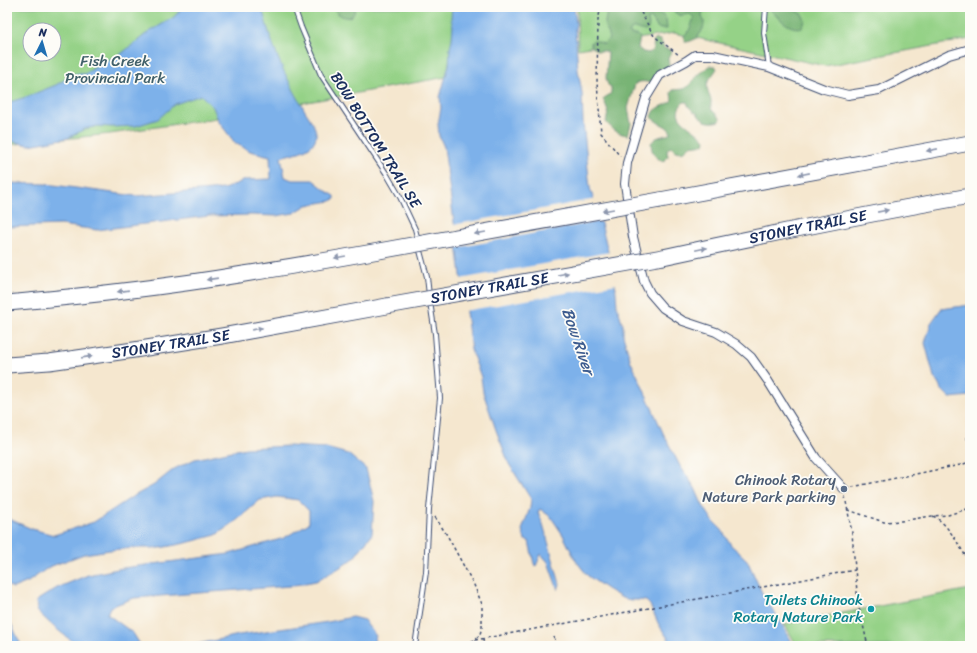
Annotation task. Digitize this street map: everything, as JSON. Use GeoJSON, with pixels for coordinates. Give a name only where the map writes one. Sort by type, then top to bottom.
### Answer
{"type":"FeatureCollection","features":[{"type":"Feature","properties":{"kind":"highway"},"geometry":{"type":"LineString","coordinates":[[7,302],[115,292],[228,276],[379,251],[970,143]]}},
{"type":"Feature","properties":{"kind":"highway","name":"STONEY TRAIL SE"},"geometry":{"type":"LineString","coordinates":[[7,367],[134,350],[222,336],[663,257],[793,229],[904,207],[970,196]]}},
{"type":"Feature","properties":{"kind":"street"},"geometry":{"type":"LineString","coordinates":[[844,489],[816,458],[768,381],[751,357],[736,344],[716,332],[683,321],[663,308],[650,293],[644,281],[633,237],[625,184],[628,163],[646,98],[660,75],[695,55],[713,55],[769,67],[824,89],[848,95],[879,90],[949,55],[970,48]]}},
{"type":"Feature","properties":{"kind":"lane","name":"BOW BOTTOM TRAIL SE"},"geometry":{"type":"LineString","coordinates":[[294,7],[321,75],[386,173],[400,197],[415,229],[427,277],[435,334],[440,398],[429,509],[426,572],[415,646]]}},
{"type":"Feature","properties":{"kind":"lane"},"geometry":{"type":"LineString","coordinates":[[766,7],[764,33],[769,67]]}},
{"type":"Feature","properties":{"kind":"path"},"geometry":{"type":"LineString","coordinates":[[601,7],[598,20],[597,83],[601,133],[617,154],[628,163]]}},
{"type":"Feature","properties":{"kind":"path"},"geometry":{"type":"LineString","coordinates":[[638,7],[654,36],[686,61]]}},
{"type":"Feature","properties":{"kind":"path"},"geometry":{"type":"LineString","coordinates":[[868,646],[858,604],[852,533],[844,489],[970,462],[967,436],[970,432]]}},
{"type":"Feature","properties":{"kind":"path"},"geometry":{"type":"LineString","coordinates":[[848,510],[884,522],[948,515],[970,508]]}},
{"type":"Feature","properties":{"kind":"path"},"geometry":{"type":"LineString","coordinates":[[429,509],[447,535],[474,585],[482,604],[482,628],[480,634],[475,640]]}},
{"type":"Feature","properties":{"kind":"path"},"geometry":{"type":"LineString","coordinates":[[932,516],[940,520],[948,529],[970,563]]}},
{"type":"Feature","properties":{"kind":"path"},"geometry":{"type":"LineString","coordinates":[[445,646],[452,643],[466,643],[475,640],[661,605],[855,570]]}},
{"type":"Feature","properties":{"kind":"path"},"geometry":{"type":"LineString","coordinates":[[554,637],[557,646]]}},
{"type":"Feature","properties":{"kind":"path"},"geometry":{"type":"LineString","coordinates":[[482,639],[484,646]]}},
{"type":"Feature","properties":{"kind":"green space","name":"Fish Creek Provincial Park"},"geometry":{"type":"Polygon","coordinates":[[[7,7],[456,7],[454,41],[446,77],[230,116],[110,134],[7,145],[7,7]]]}},
{"type":"Feature","properties":{"kind":"green space"},"geometry":{"type":"Polygon","coordinates":[[[331,7],[356,7],[352,16],[345,17],[341,16],[331,7]]]}},
{"type":"Feature","properties":{"kind":"green space"},"geometry":{"type":"Polygon","coordinates":[[[577,7],[970,7],[970,39],[825,66],[674,33],[578,49],[577,7]]]}},
{"type":"Feature","properties":{"kind":"green space"},"geometry":{"type":"Polygon","coordinates":[[[594,7],[655,7],[658,13],[666,19],[667,29],[660,29],[657,27],[651,18],[648,19],[648,29],[645,31],[634,28],[629,33],[632,35],[638,35],[640,38],[638,48],[643,52],[651,52],[654,40],[657,39],[660,40],[664,48],[670,50],[671,54],[668,58],[669,66],[657,75],[650,83],[639,82],[635,84],[628,108],[631,124],[628,135],[621,134],[606,122],[608,110],[603,99],[610,94],[611,90],[606,78],[608,53],[604,51],[597,51],[591,46],[591,42],[594,40],[604,44],[609,36],[605,26],[606,12],[594,7]]]}},
{"type":"Feature","properties":{"kind":"green space"},"geometry":{"type":"Polygon","coordinates":[[[668,7],[707,7],[702,14],[704,21],[703,29],[696,38],[689,42],[686,42],[684,39],[684,36],[689,31],[694,18],[691,14],[679,15],[668,7]]]}},
{"type":"Feature","properties":{"kind":"green space"},"geometry":{"type":"Polygon","coordinates":[[[769,7],[789,7],[802,14],[805,20],[803,27],[796,28],[786,24],[774,14],[769,7]]]}},
{"type":"Feature","properties":{"kind":"green space"},"geometry":{"type":"Polygon","coordinates":[[[709,66],[715,66],[717,68],[707,85],[711,101],[711,109],[721,120],[716,122],[706,121],[700,118],[698,114],[690,108],[687,102],[684,102],[678,112],[679,116],[705,140],[704,144],[690,146],[681,152],[676,151],[672,147],[669,148],[667,151],[668,157],[662,161],[654,154],[651,143],[656,138],[671,133],[670,130],[654,120],[652,117],[653,113],[658,108],[672,100],[671,93],[673,90],[683,89],[689,86],[696,77],[709,66]]]}},
{"type":"Feature","properties":{"kind":"green space"},"geometry":{"type":"Polygon","coordinates":[[[970,589],[970,646],[797,646],[784,624],[970,589]]]}},
{"type":"Feature","properties":{"kind":"water"},"geometry":{"type":"Polygon","coordinates":[[[183,7],[251,7],[263,12],[281,64],[316,131],[313,144],[305,150],[281,157],[285,177],[292,180],[313,180],[335,196],[335,199],[307,205],[294,213],[276,216],[209,216],[97,230],[61,225],[7,227],[7,183],[46,184],[136,196],[224,189],[245,180],[271,179],[270,156],[250,151],[235,143],[219,122],[213,107],[201,95],[175,104],[158,119],[136,126],[98,126],[85,129],[68,138],[29,145],[7,140],[7,103],[56,85],[74,74],[85,74],[100,64],[121,54],[146,34],[174,17],[183,7]]]}},
{"type":"Feature","properties":{"kind":"water","name":"Bow River"},"geometry":{"type":"Polygon","coordinates":[[[452,7],[574,7],[578,70],[582,93],[583,122],[590,188],[602,227],[615,280],[617,306],[623,325],[623,335],[631,362],[664,435],[680,466],[695,488],[702,504],[713,521],[722,530],[731,545],[747,560],[763,595],[794,646],[673,646],[659,625],[650,605],[646,601],[622,598],[588,576],[576,561],[563,535],[551,517],[540,509],[538,512],[543,524],[560,584],[558,590],[548,562],[541,554],[536,566],[534,564],[529,541],[525,540],[522,530],[530,508],[531,499],[509,464],[483,392],[481,377],[471,350],[444,147],[439,136],[438,124],[441,108],[440,97],[449,65],[452,39],[452,7]]]}},
{"type":"Feature","properties":{"kind":"water"},"geometry":{"type":"Polygon","coordinates":[[[970,305],[970,396],[950,398],[942,390],[934,377],[925,343],[931,323],[941,309],[970,305]]]}},
{"type":"Feature","properties":{"kind":"water"},"geometry":{"type":"Polygon","coordinates":[[[289,446],[326,448],[348,454],[366,469],[374,501],[372,534],[353,559],[316,581],[290,586],[134,598],[110,607],[107,614],[133,633],[141,646],[78,646],[37,611],[36,601],[57,588],[88,575],[123,568],[229,554],[284,538],[309,523],[309,511],[298,500],[277,497],[260,500],[236,521],[216,535],[160,548],[135,548],[84,554],[49,567],[28,582],[13,588],[7,585],[7,518],[32,529],[54,535],[94,522],[132,497],[154,485],[174,469],[195,459],[246,448],[289,446]]]}},
{"type":"Feature","properties":{"kind":"water"},"geometry":{"type":"Polygon","coordinates":[[[7,617],[21,645],[23,646],[7,646],[7,617]]]}},
{"type":"Feature","properties":{"kind":"water"},"geometry":{"type":"Polygon","coordinates":[[[352,617],[364,620],[376,636],[372,646],[189,646],[239,635],[352,617]]]}},
{"type":"Feature","properties":{"kind":"pier"},"geometry":{"type":"Polygon","coordinates":[[[596,199],[602,221],[455,248],[452,225],[596,199]]]}},
{"type":"Feature","properties":{"kind":"pier"},"geometry":{"type":"Polygon","coordinates":[[[610,252],[617,284],[464,311],[460,279],[610,252]]]}},
{"type":"Feature","properties":{"kind":"place","name":"Chinook Rotary Nature Park parking"},"geometry":{"type":"Point","coordinates":[844,489]}},
{"type":"Feature","properties":{"kind":"place","name":"Toilets Chinook Rotary Nature Park"},"geometry":{"type":"Point","coordinates":[871,609]}}]}
